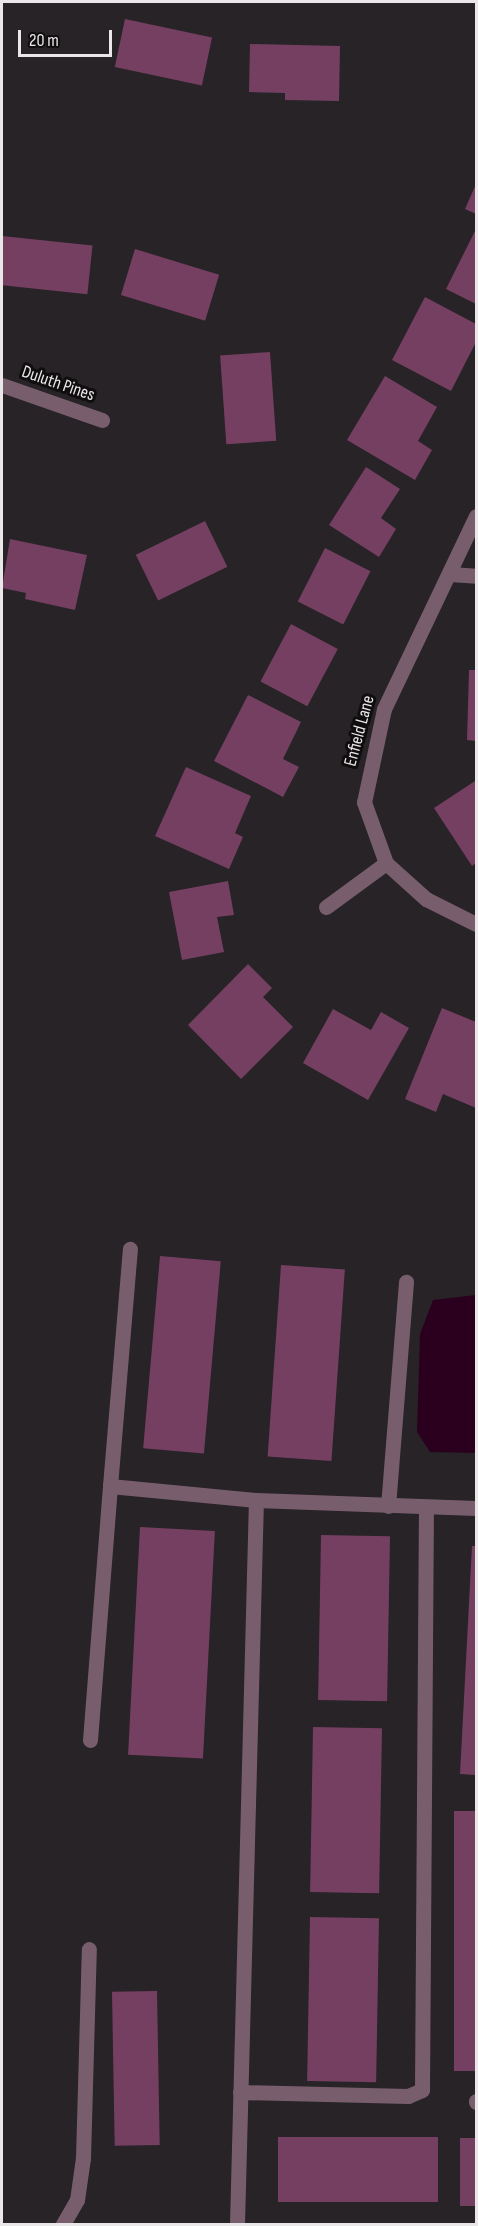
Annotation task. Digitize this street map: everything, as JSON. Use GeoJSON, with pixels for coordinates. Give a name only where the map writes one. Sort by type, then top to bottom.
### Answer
{"type":"FeatureCollection","features":[{"type":"Feature","properties":{"kind":"street","name":"Duluth Pines"},"geometry":{"type":"LineString","coordinates":[[2,385],[102,420]]}},
{"type":"Feature","properties":{"kind":"street","name":"Enfield Lane"},"geometry":{"type":"LineString","coordinates":[[477,516],[427,625],[402,665],[384,709],[372,755],[364,802],[386,862],[426,899],[477,924]]}},
{"type":"Feature","properties":{"kind":"street"},"geometry":{"type":"LineString","coordinates":[[450,574],[477,576]]}},
{"type":"Feature","properties":{"kind":"street"},"geometry":{"type":"LineString","coordinates":[[326,907],[386,862]]}},
{"type":"Feature","properties":{"kind":"street"},"geometry":{"type":"LineString","coordinates":[[90,1740],[130,1249]]}},
{"type":"Feature","properties":{"kind":"street"},"geometry":{"type":"LineString","coordinates":[[388,1506],[406,1282]]}},
{"type":"Feature","properties":{"kind":"street"},"geometry":{"type":"LineString","coordinates":[[110,1486],[256,1500],[426,1508],[477,1508]]}},
{"type":"Feature","properties":{"kind":"street"},"geometry":{"type":"LineString","coordinates":[[237,2224],[256,1500]]}},
{"type":"Feature","properties":{"kind":"street"},"geometry":{"type":"LineString","coordinates":[[240,2092],[408,2096],[422,2090],[426,1508]]}},
{"type":"Feature","properties":{"kind":"street"},"geometry":{"type":"LineString","coordinates":[[63,2224],[76,2200],[83,2158],[89,1950]]}},
{"type":"Feature","properties":{"kind":"shaded area"},"geometry":{"type":"Polygon","coordinates":[[[476,1295],[476,1453],[430,1452],[417,1432],[420,1334],[433,1300],[476,1295]]]}},
{"type":"Feature","properties":{"kind":"building"},"geometry":{"type":"Polygon","coordinates":[[[125,19],[212,38],[202,85],[115,67],[125,19]]]}},
{"type":"Feature","properties":{"kind":"building"},"geometry":{"type":"Polygon","coordinates":[[[250,44],[340,46],[339,101],[285,100],[285,93],[249,92],[250,44]]]}},
{"type":"Feature","properties":{"kind":"building"},"geometry":{"type":"Polygon","coordinates":[[[476,184],[476,214],[465,209],[476,184]]]}},
{"type":"Feature","properties":{"kind":"building"},"geometry":{"type":"Polygon","coordinates":[[[476,229],[476,304],[446,289],[476,229]]]}},
{"type":"Feature","properties":{"kind":"building"},"geometry":{"type":"Polygon","coordinates":[[[2,236],[93,246],[87,294],[2,285],[2,236]]]}},
{"type":"Feature","properties":{"kind":"building"},"geometry":{"type":"Polygon","coordinates":[[[135,249],[219,275],[205,321],[121,295],[135,249]]]}},
{"type":"Feature","properties":{"kind":"building"},"geometry":{"type":"Polygon","coordinates":[[[425,297],[476,324],[476,342],[451,391],[392,360],[425,297]]]}},
{"type":"Feature","properties":{"kind":"building"},"geometry":{"type":"Polygon","coordinates":[[[270,352],[276,441],[226,444],[220,355],[270,352]]]}},
{"type":"Feature","properties":{"kind":"building"},"geometry":{"type":"Polygon","coordinates":[[[385,376],[437,407],[418,441],[432,450],[415,480],[347,440],[385,376]]]}},
{"type":"Feature","properties":{"kind":"building"},"geometry":{"type":"Polygon","coordinates":[[[366,467],[400,489],[381,518],[396,529],[379,557],[329,525],[366,467]]]}},
{"type":"Feature","properties":{"kind":"building"},"geometry":{"type":"Polygon","coordinates":[[[205,521],[227,567],[158,601],[136,555],[205,521]]]}},
{"type":"Feature","properties":{"kind":"building"},"geometry":{"type":"Polygon","coordinates":[[[10,539],[87,555],[75,610],[25,599],[26,593],[2,588],[10,539]]]}},
{"type":"Feature","properties":{"kind":"building"},"geometry":{"type":"Polygon","coordinates":[[[325,548],[370,571],[343,625],[298,601],[325,548]]]}},
{"type":"Feature","properties":{"kind":"building"},"geometry":{"type":"Polygon","coordinates":[[[291,624],[338,649],[307,706],[260,681],[291,624]]]}},
{"type":"Feature","properties":{"kind":"building"},"geometry":{"type":"Polygon","coordinates":[[[469,670],[476,670],[476,741],[467,740],[469,670]]]}},
{"type":"Feature","properties":{"kind":"building"},"geometry":{"type":"Polygon","coordinates":[[[248,695],[301,722],[283,759],[299,767],[283,797],[214,761],[248,695]]]}},
{"type":"Feature","properties":{"kind":"building"},"geometry":{"type":"Polygon","coordinates":[[[186,767],[251,796],[235,833],[243,837],[229,869],[155,836],[186,767]]]}},
{"type":"Feature","properties":{"kind":"building"},"geometry":{"type":"Polygon","coordinates":[[[475,781],[476,863],[472,866],[434,808],[475,781]]]}},
{"type":"Feature","properties":{"kind":"building"},"geometry":{"type":"Polygon","coordinates":[[[228,881],[234,915],[217,917],[224,952],[182,960],[169,892],[228,881]]]}},
{"type":"Feature","properties":{"kind":"building"},"geometry":{"type":"Polygon","coordinates":[[[248,964],[272,988],[263,997],[293,1027],[241,1079],[188,1025],[248,964]]]}},
{"type":"Feature","properties":{"kind":"building"},"geometry":{"type":"Polygon","coordinates":[[[442,1008],[476,1022],[476,1108],[443,1094],[436,1112],[405,1099],[442,1008]]]}},
{"type":"Feature","properties":{"kind":"building"},"geometry":{"type":"Polygon","coordinates":[[[333,1009],[371,1030],[381,1012],[409,1028],[368,1100],[303,1063],[333,1009]]]}},
{"type":"Feature","properties":{"kind":"building"},"geometry":{"type":"Polygon","coordinates":[[[160,1256],[221,1261],[204,1454],[143,1448],[160,1256]]]}},
{"type":"Feature","properties":{"kind":"building"},"geometry":{"type":"Polygon","coordinates":[[[281,1265],[345,1269],[331,1461],[268,1457],[281,1265]]]}},
{"type":"Feature","properties":{"kind":"building"},"geometry":{"type":"Polygon","coordinates":[[[140,1527],[215,1531],[203,1759],[128,1755],[140,1527]]]}},
{"type":"Feature","properties":{"kind":"building"},"geometry":{"type":"Polygon","coordinates":[[[321,1535],[390,1536],[387,1701],[318,1700],[321,1535]]]}},
{"type":"Feature","properties":{"kind":"building"},"geometry":{"type":"Polygon","coordinates":[[[472,1546],[476,1546],[476,1775],[460,1774],[472,1546]]]}},
{"type":"Feature","properties":{"kind":"building"},"geometry":{"type":"Polygon","coordinates":[[[313,1727],[382,1728],[379,1893],[310,1892],[313,1727]]]}},
{"type":"Feature","properties":{"kind":"building"},"geometry":{"type":"Polygon","coordinates":[[[454,1811],[476,1811],[476,2071],[454,2071],[454,1811]]]}},
{"type":"Feature","properties":{"kind":"building"},"geometry":{"type":"Polygon","coordinates":[[[310,1917],[379,1918],[376,2082],[307,2081],[310,1917]]]}},
{"type":"Feature","properties":{"kind":"building"},"geometry":{"type":"Polygon","coordinates":[[[157,1991],[160,2145],[115,2146],[112,1992],[157,1991]]]}},
{"type":"Feature","properties":{"kind":"building"},"geometry":{"type":"Polygon","coordinates":[[[278,2137],[438,2137],[438,2202],[278,2202],[278,2137]]]}},
{"type":"Feature","properties":{"kind":"building"},"geometry":{"type":"Polygon","coordinates":[[[460,2138],[476,2138],[476,2206],[460,2206],[460,2138]]]}}]}
